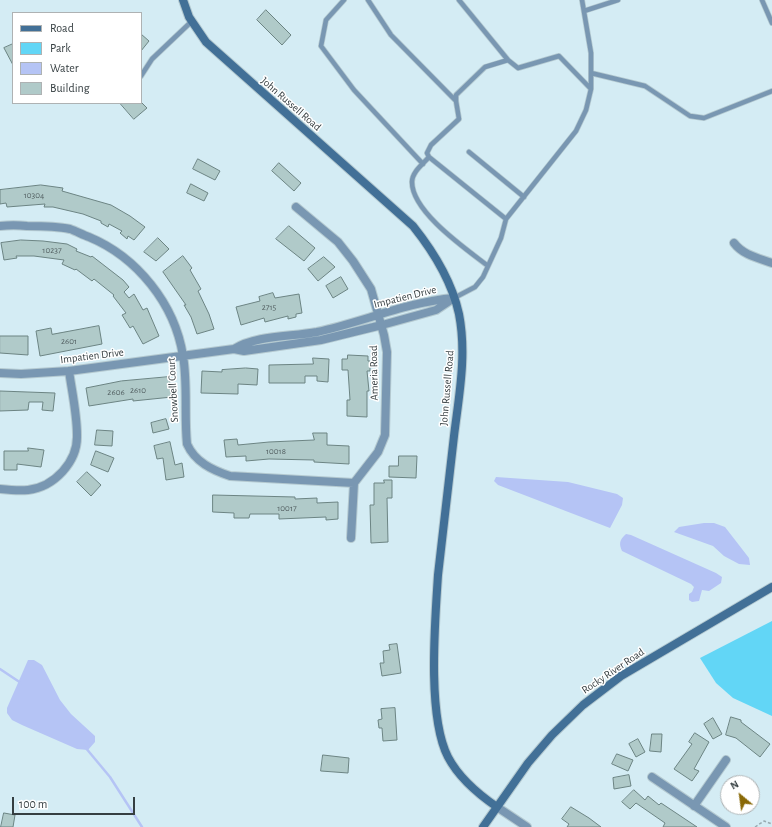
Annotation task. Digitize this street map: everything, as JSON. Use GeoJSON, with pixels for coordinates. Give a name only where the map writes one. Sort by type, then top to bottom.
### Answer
{"type":"FeatureCollection","features":[{"type":"Feature","properties":{"kind":"street","name":"John Russell Road"},"geometry":{"type":"LineString","coordinates":[[183,0],[191,22],[206,42],[413,226],[427,244],[438,262],[454,298],[459,315],[463,365],[438,575],[436,607],[436,708],[440,734],[448,757],[474,790],[527,827]]}},
{"type":"Feature","properties":{"kind":"street","name":"Ameria Road"},"geometry":{"type":"LineString","coordinates":[[296,207],[338,242],[354,261],[371,289],[382,325],[387,352],[385,435],[378,452],[354,483]]}},
{"type":"Feature","properties":{"kind":"street","name":"Snowbell Court"},"geometry":{"type":"LineString","coordinates":[[0,226],[42,226],[71,230],[100,242],[125,258],[138,269],[154,288],[166,306],[176,328],[183,356],[187,444],[190,450],[212,470],[230,476],[354,483]]}},
{"type":"Feature","properties":{"kind":"street"},"geometry":{"type":"LineString","coordinates":[[734,243],[746,254],[772,262]]}},
{"type":"Feature","properties":{"kind":"street","name":"Impatien Drive"},"geometry":{"type":"LineString","coordinates":[[0,373],[22,374],[69,371],[234,349],[244,343],[317,332],[432,300],[454,298]]}},
{"type":"Feature","properties":{"kind":"street","name":"Impatien Drive"},"geometry":{"type":"LineString","coordinates":[[234,349],[244,352],[321,340],[436,310],[454,298]]}},
{"type":"Feature","properties":{"kind":"street"},"geometry":{"type":"LineString","coordinates":[[0,489],[28,490],[42,486],[56,479],[66,467],[74,453],[77,436],[69,371]]}},
{"type":"Feature","properties":{"kind":"street"},"geometry":{"type":"LineString","coordinates":[[351,538],[354,483]]}},
{"type":"Feature","properties":{"kind":"street","name":"Rocky River Road"},"geometry":{"type":"LineString","coordinates":[[483,827],[528,763],[567,719],[602,690],[772,587]]}},
{"type":"Feature","properties":{"kind":"street"},"geometry":{"type":"LineString","coordinates":[[694,806],[726,760]]}},
{"type":"Feature","properties":{"kind":"street"},"geometry":{"type":"LineString","coordinates":[[652,777],[726,827]]}},
{"type":"Feature","properties":{"kind":"lane"},"geometry":{"type":"LineString","coordinates":[[344,0],[326,20],[321,46],[354,90],[423,164]]}},
{"type":"Feature","properties":{"kind":"lane"},"geometry":{"type":"LineString","coordinates":[[368,0],[391,36],[456,101]]}},
{"type":"Feature","properties":{"kind":"lane"},"geometry":{"type":"LineString","coordinates":[[458,0],[508,60],[518,68],[559,56],[591,89]]}},
{"type":"Feature","properties":{"kind":"lane"},"geometry":{"type":"LineString","coordinates":[[454,298],[475,287],[483,277],[501,238],[506,219],[576,131],[586,110],[591,89],[591,53],[582,0]]}},
{"type":"Feature","properties":{"kind":"lane"},"geometry":{"type":"LineString","coordinates":[[584,11],[618,0]]}},
{"type":"Feature","properties":{"kind":"lane"},"geometry":{"type":"LineString","coordinates":[[762,0],[772,23]]}},
{"type":"Feature","properties":{"kind":"lane"},"geometry":{"type":"LineString","coordinates":[[142,74],[152,59],[191,22]]}},
{"type":"Feature","properties":{"kind":"lane"},"geometry":{"type":"LineString","coordinates":[[506,219],[429,157],[427,153],[431,146],[459,119],[456,95],[485,67],[508,60]]}},
{"type":"Feature","properties":{"kind":"lane"},"geometry":{"type":"LineString","coordinates":[[591,74],[646,86],[690,116],[704,118],[772,91]]}},
{"type":"Feature","properties":{"kind":"lane"},"geometry":{"type":"LineString","coordinates":[[469,152],[524,197]]}},
{"type":"Feature","properties":{"kind":"lane"},"geometry":{"type":"LineString","coordinates":[[429,157],[415,172],[412,182],[415,194],[421,206],[438,227],[488,266]]}},
{"type":"Feature","properties":{"kind":"path"},"geometry":{"type":"LineString","coordinates":[[755,827],[764,821],[772,824]]}},
{"type":"Feature","properties":{"kind":"green space"},"geometry":{"type":"Polygon","coordinates":[[[772,621],[772,716],[733,698],[716,683],[700,658],[772,621]]]}},
{"type":"Feature","properties":{"kind":"water"},"geometry":{"type":"Polygon","coordinates":[[[496,477],[568,482],[617,494],[623,498],[622,505],[610,528],[498,485],[494,481],[496,477]]]}},
{"type":"Feature","properties":{"kind":"water"},"geometry":{"type":"Polygon","coordinates":[[[714,523],[725,527],[749,558],[750,565],[739,564],[724,556],[713,546],[674,532],[679,527],[714,523]]]}},
{"type":"Feature","properties":{"kind":"water"},"geometry":{"type":"Polygon","coordinates":[[[626,534],[716,573],[722,577],[721,583],[709,591],[702,590],[699,601],[692,602],[689,600],[689,594],[692,592],[694,587],[691,584],[622,551],[620,542],[626,534]]]}},
{"type":"Feature","properties":{"kind":"water"},"geometry":{"type":"Polygon","coordinates":[[[28,660],[34,660],[42,665],[60,700],[71,714],[95,736],[95,742],[88,750],[77,749],[22,725],[12,720],[7,713],[7,708],[28,660]]]}},
{"type":"Feature","properties":{"kind":"building"},"geometry":{"type":"Polygon","coordinates":[[[266,10],[291,35],[282,45],[257,20],[266,10]]]}},
{"type":"Feature","properties":{"kind":"building"},"geometry":{"type":"Polygon","coordinates":[[[142,35],[149,41],[142,50],[142,35]]]}},
{"type":"Feature","properties":{"kind":"building"},"geometry":{"type":"Polygon","coordinates":[[[12,44],[12,63],[4,48],[12,44]]]}},
{"type":"Feature","properties":{"kind":"building"},"geometry":{"type":"Polygon","coordinates":[[[142,103],[147,108],[134,119],[121,104],[142,103]]]}},
{"type":"Feature","properties":{"kind":"building"},"geometry":{"type":"Polygon","coordinates":[[[198,159],[220,171],[215,180],[193,169],[198,159]]]}},
{"type":"Feature","properties":{"kind":"building"},"geometry":{"type":"Polygon","coordinates":[[[279,163],[301,183],[294,191],[272,171],[279,163]]]}},
{"type":"Feature","properties":{"kind":"building"},"geometry":{"type":"Polygon","coordinates":[[[191,184],[208,193],[204,201],[187,193],[191,184]]]}},
{"type":"Feature","properties":{"kind":"building"},"geometry":{"type":"Polygon","coordinates":[[[41,185],[63,188],[62,191],[111,205],[145,227],[134,240],[128,236],[127,239],[120,233],[122,231],[109,224],[108,227],[101,223],[101,221],[83,214],[53,207],[44,207],[45,204],[7,207],[6,203],[0,204],[0,190],[41,185]]]}},
{"type":"Feature","properties":{"kind":"building"},"geometry":{"type":"Polygon","coordinates":[[[289,226],[315,248],[304,261],[276,239],[289,226]]]}},
{"type":"Feature","properties":{"kind":"building"},"geometry":{"type":"Polygon","coordinates":[[[158,238],[169,249],[156,261],[144,252],[158,238]]]}},
{"type":"Feature","properties":{"kind":"building"},"geometry":{"type":"Polygon","coordinates":[[[21,240],[67,244],[77,249],[76,251],[91,257],[92,256],[123,280],[129,287],[124,292],[129,298],[134,294],[143,310],[147,308],[159,336],[143,344],[133,326],[130,328],[122,315],[126,313],[113,296],[114,295],[94,279],[92,281],[76,269],[75,270],[62,264],[64,260],[34,256],[16,256],[17,258],[4,260],[1,243],[21,240]]]}},
{"type":"Feature","properties":{"kind":"building"},"geometry":{"type":"Polygon","coordinates":[[[183,256],[192,268],[190,270],[201,289],[198,291],[209,314],[214,329],[197,334],[191,317],[184,305],[186,305],[163,272],[183,256]]]}},
{"type":"Feature","properties":{"kind":"building"},"geometry":{"type":"Polygon","coordinates":[[[324,257],[335,267],[318,281],[308,269],[324,257]]]}},
{"type":"Feature","properties":{"kind":"building"},"geometry":{"type":"Polygon","coordinates":[[[341,277],[348,289],[333,298],[326,286],[341,277]]]}},
{"type":"Feature","properties":{"kind":"building"},"geometry":{"type":"Polygon","coordinates":[[[273,293],[275,298],[299,294],[302,313],[296,314],[296,317],[288,319],[288,316],[265,322],[264,318],[241,325],[236,307],[260,301],[259,297],[273,293]]]}},
{"type":"Feature","properties":{"kind":"building"},"geometry":{"type":"Polygon","coordinates":[[[99,326],[102,344],[40,356],[36,331],[51,328],[52,334],[99,326]]]}},
{"type":"Feature","properties":{"kind":"building"},"geometry":{"type":"Polygon","coordinates":[[[0,336],[28,336],[28,355],[0,353],[0,336]]]}},
{"type":"Feature","properties":{"kind":"building"},"geometry":{"type":"Polygon","coordinates":[[[348,355],[368,356],[368,361],[370,361],[370,371],[367,371],[369,391],[367,391],[367,417],[347,416],[347,400],[350,400],[348,370],[342,370],[342,359],[347,359],[348,355]]]}},
{"type":"Feature","properties":{"kind":"building"},"geometry":{"type":"Polygon","coordinates":[[[313,358],[329,359],[328,382],[317,381],[317,376],[305,376],[305,383],[269,383],[269,365],[313,364],[313,358]]]}},
{"type":"Feature","properties":{"kind":"building"},"geometry":{"type":"Polygon","coordinates":[[[246,368],[258,369],[257,385],[238,384],[238,394],[201,393],[202,371],[222,372],[222,370],[246,368]]]}},
{"type":"Feature","properties":{"kind":"building"},"geometry":{"type":"Polygon","coordinates":[[[169,377],[172,397],[133,401],[133,399],[89,406],[86,388],[121,381],[169,377]]]}},
{"type":"Feature","properties":{"kind":"building"},"geometry":{"type":"Polygon","coordinates":[[[0,391],[55,393],[53,411],[42,410],[43,402],[29,402],[28,410],[0,411],[0,391]]]}},
{"type":"Feature","properties":{"kind":"building"},"geometry":{"type":"Polygon","coordinates":[[[166,419],[169,429],[153,433],[151,423],[166,419]]]}},
{"type":"Feature","properties":{"kind":"building"},"geometry":{"type":"Polygon","coordinates":[[[97,430],[113,431],[112,446],[95,445],[97,430]]]}},
{"type":"Feature","properties":{"kind":"building"},"geometry":{"type":"Polygon","coordinates":[[[313,433],[327,433],[327,445],[349,446],[349,464],[314,462],[314,460],[269,459],[246,461],[246,456],[226,457],[224,440],[237,439],[238,445],[314,440],[313,433]]]}},
{"type":"Feature","properties":{"kind":"building"},"geometry":{"type":"Polygon","coordinates":[[[170,442],[175,465],[182,463],[184,477],[166,480],[163,458],[157,459],[154,446],[170,442]]]}},
{"type":"Feature","properties":{"kind":"building"},"geometry":{"type":"Polygon","coordinates":[[[28,448],[44,450],[41,467],[17,464],[17,470],[4,470],[4,451],[28,451],[28,448]]]}},
{"type":"Feature","properties":{"kind":"building"},"geometry":{"type":"Polygon","coordinates":[[[96,451],[114,458],[108,472],[91,465],[96,451]]]}},
{"type":"Feature","properties":{"kind":"building"},"geometry":{"type":"Polygon","coordinates":[[[399,456],[417,456],[416,478],[389,477],[389,466],[398,466],[399,456]]]}},
{"type":"Feature","properties":{"kind":"building"},"geometry":{"type":"Polygon","coordinates":[[[87,472],[101,485],[91,496],[77,482],[87,472]]]}},
{"type":"Feature","properties":{"kind":"building"},"geometry":{"type":"Polygon","coordinates":[[[384,480],[392,480],[392,498],[387,498],[388,542],[371,543],[370,505],[374,505],[374,483],[384,483],[384,480]]]}},
{"type":"Feature","properties":{"kind":"building"},"geometry":{"type":"Polygon","coordinates":[[[213,495],[295,497],[295,499],[317,498],[317,503],[338,502],[338,519],[326,520],[326,517],[279,519],[279,514],[250,514],[249,518],[234,518],[234,513],[213,512],[213,495]]]}},
{"type":"Feature","properties":{"kind":"building"},"geometry":{"type":"Polygon","coordinates":[[[397,644],[401,673],[382,676],[380,663],[384,663],[383,651],[390,650],[389,645],[397,644]]]}},
{"type":"Feature","properties":{"kind":"building"},"geometry":{"type":"Polygon","coordinates":[[[395,708],[397,740],[383,741],[382,728],[379,728],[378,720],[382,719],[381,709],[395,708]]]}},
{"type":"Feature","properties":{"kind":"building"},"geometry":{"type":"Polygon","coordinates":[[[731,717],[741,720],[741,722],[770,744],[760,757],[736,738],[726,735],[731,717]]]}},
{"type":"Feature","properties":{"kind":"building"},"geometry":{"type":"Polygon","coordinates":[[[713,718],[722,734],[713,739],[704,724],[713,718]]]}},
{"type":"Feature","properties":{"kind":"building"},"geometry":{"type":"Polygon","coordinates":[[[695,733],[709,742],[694,769],[699,771],[692,781],[674,769],[692,744],[689,742],[695,733]]]}},
{"type":"Feature","properties":{"kind":"building"},"geometry":{"type":"Polygon","coordinates":[[[652,734],[662,734],[661,752],[650,751],[652,734]]]}},
{"type":"Feature","properties":{"kind":"building"},"geometry":{"type":"Polygon","coordinates":[[[638,739],[645,752],[636,757],[629,744],[638,739]]]}},
{"type":"Feature","properties":{"kind":"building"},"geometry":{"type":"Polygon","coordinates":[[[617,754],[633,760],[628,771],[612,764],[617,754]]]}},
{"type":"Feature","properties":{"kind":"building"},"geometry":{"type":"Polygon","coordinates":[[[323,755],[349,758],[348,773],[321,771],[323,755]]]}},
{"type":"Feature","properties":{"kind":"building"},"geometry":{"type":"Polygon","coordinates":[[[629,775],[631,786],[614,789],[613,778],[629,775]]]}},
{"type":"Feature","properties":{"kind":"building"},"geometry":{"type":"Polygon","coordinates":[[[634,790],[645,800],[648,796],[659,805],[661,803],[697,827],[663,827],[665,823],[636,803],[630,809],[622,802],[634,790]]]}},
{"type":"Feature","properties":{"kind":"building"},"geometry":{"type":"Polygon","coordinates":[[[571,807],[601,827],[567,827],[569,824],[562,819],[571,807]]]}},
{"type":"Feature","properties":{"kind":"building"},"geometry":{"type":"Polygon","coordinates":[[[4,813],[15,815],[13,827],[1,827],[4,813]]]}},
{"type":"Feature","properties":{"kind":"waterway"},"geometry":{"type":"LineString","coordinates":[[0,669],[21,683]]}},
{"type":"Feature","properties":{"kind":"waterway"},"geometry":{"type":"LineString","coordinates":[[85,747],[110,777],[142,827]]}}]}
